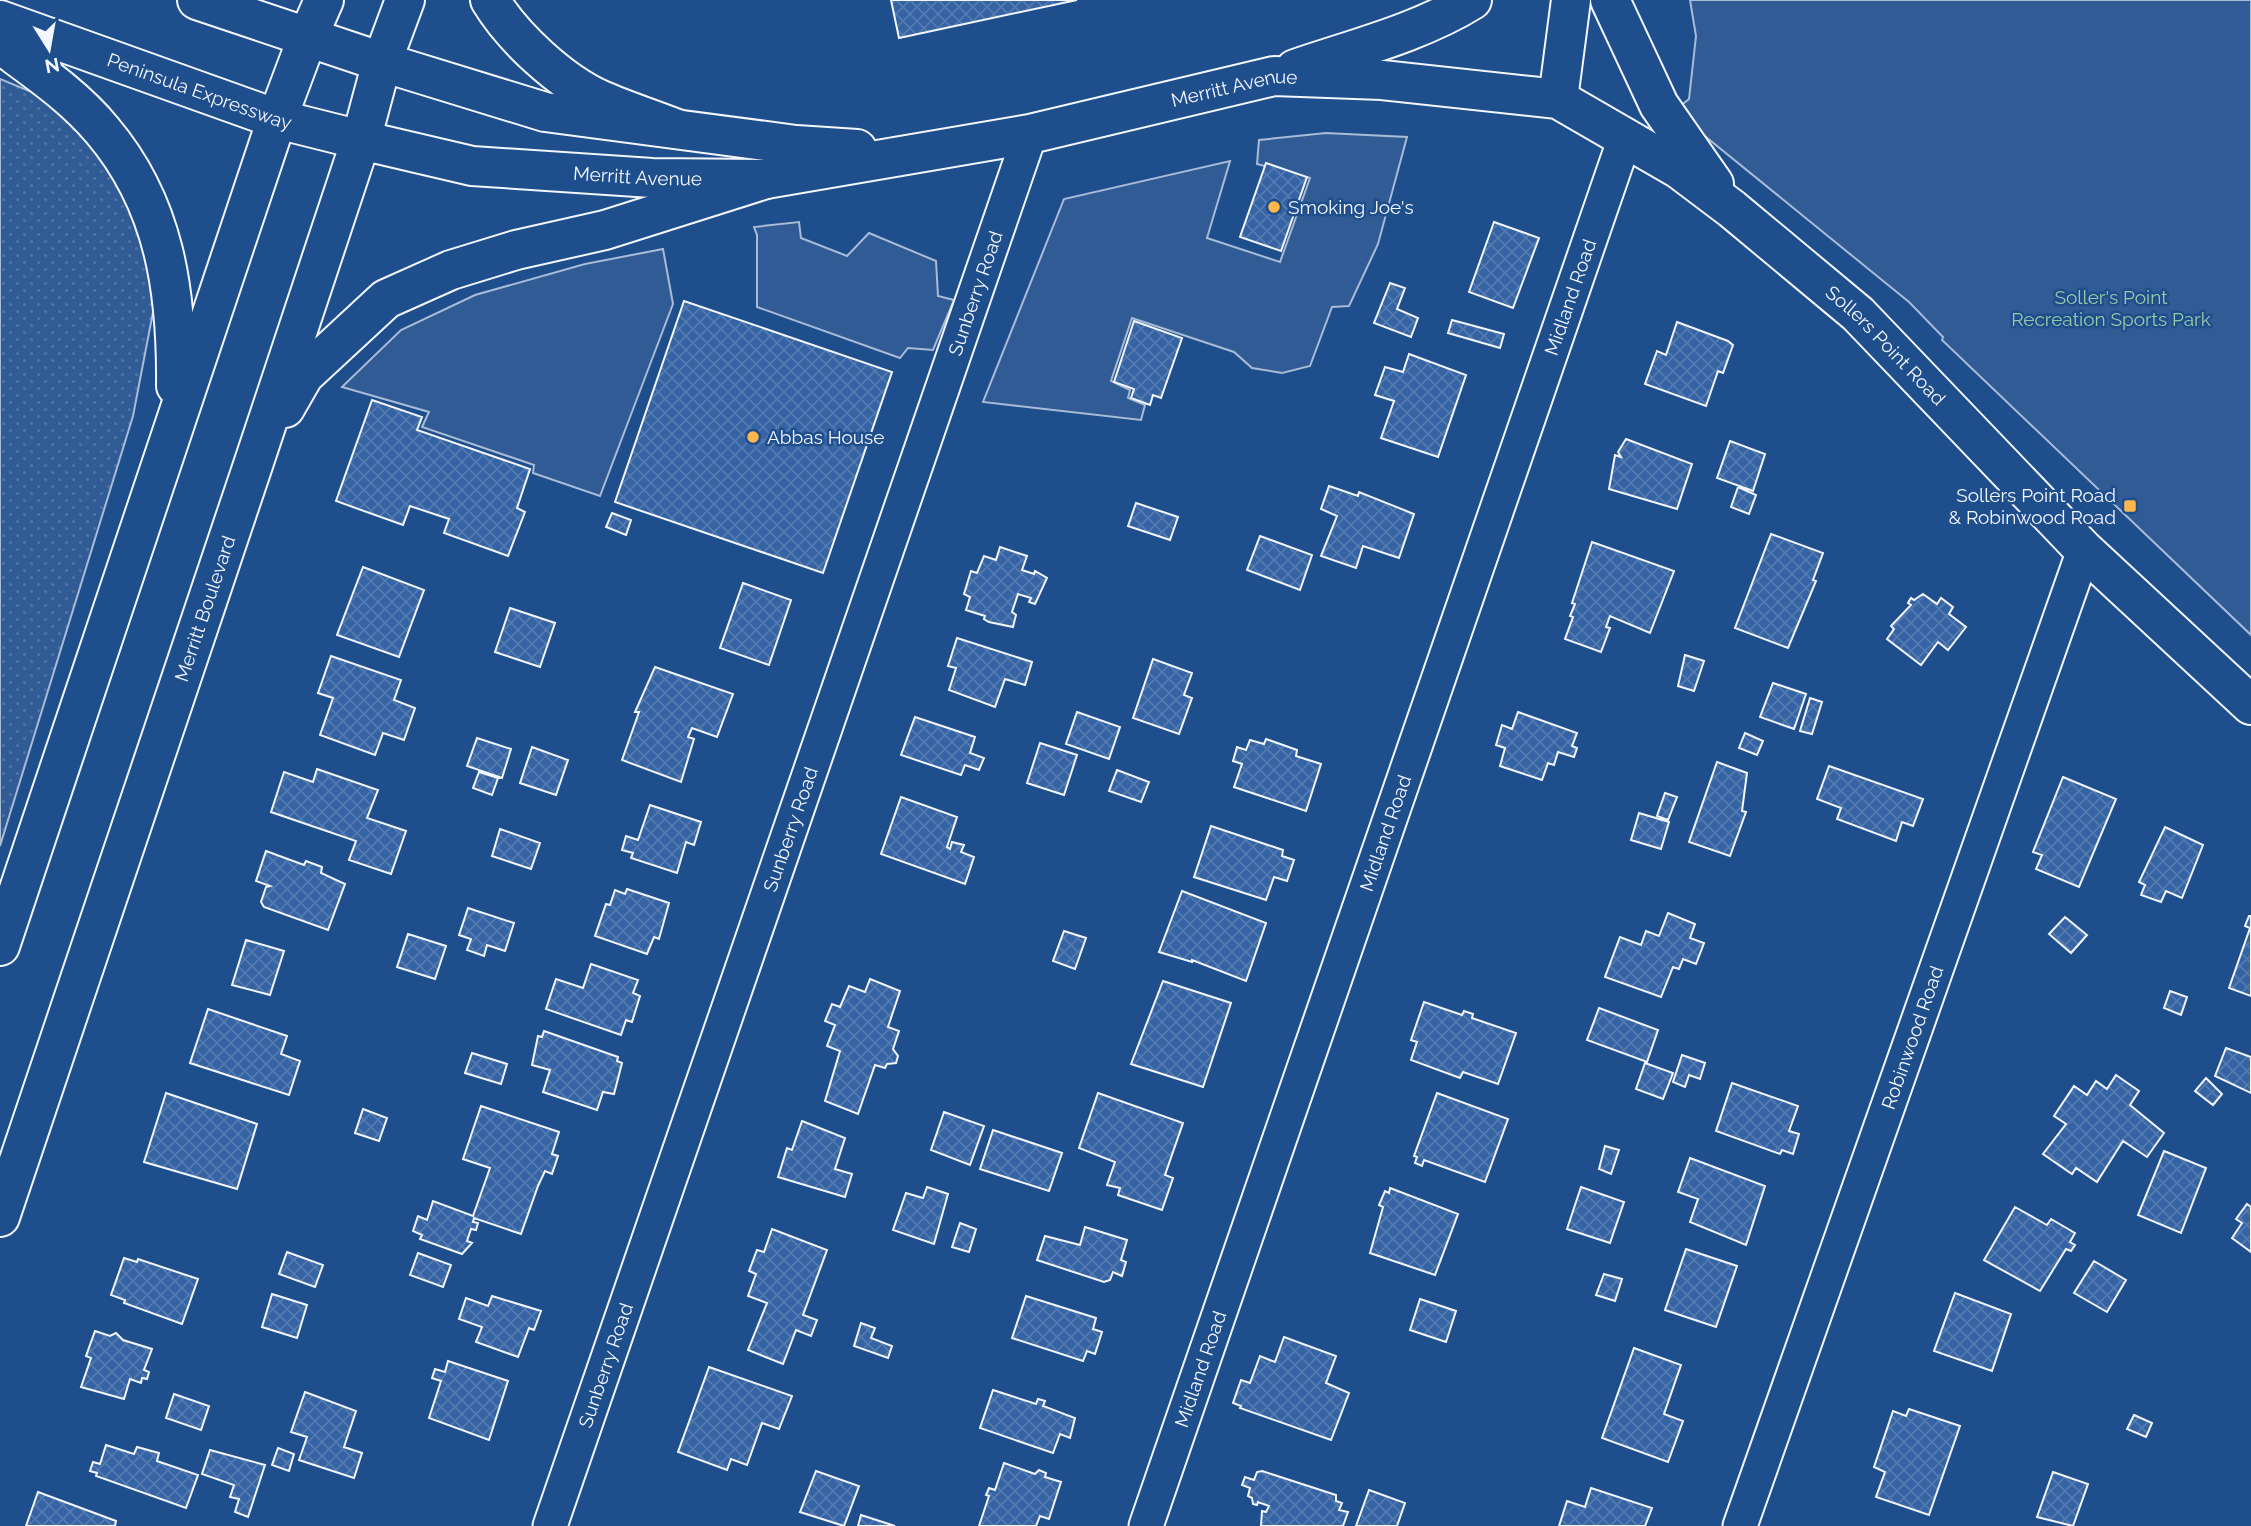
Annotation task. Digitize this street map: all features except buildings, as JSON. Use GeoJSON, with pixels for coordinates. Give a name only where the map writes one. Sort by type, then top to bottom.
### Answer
{"type":"FeatureCollection","features":[{"type":"Feature","properties":{"kind":"main road"},"geometry":{"type":"LineString","coordinates":[[197,0],[382,62]]}},
{"type":"Feature","properties":{"kind":"main road"},"geometry":{"type":"LineString","coordinates":[[0,946],[277,119],[324,0]]}},
{"type":"Feature","properties":{"kind":"main road","name":"Merritt Boulevard"},"geometry":{"type":"LineString","coordinates":[[0,1217],[253,465],[360,140],[382,62],[405,0]]}},
{"type":"Feature","properties":{"kind":"main road"},"geometry":{"type":"LineString","coordinates":[[490,0],[502,20],[519,37],[560,72],[599,99],[677,129]]}},
{"type":"Feature","properties":{"kind":"main road"},"geometry":{"type":"LineString","coordinates":[[1274,76],[1371,43],[1456,10],[1472,0]]}},
{"type":"Feature","properties":{"kind":"main road"},"geometry":{"type":"LineString","coordinates":[[1558,99],[1571,0]]}},
{"type":"Feature","properties":{"kind":"main road"},"geometry":{"type":"LineString","coordinates":[[1610,0],[1659,105],[1732,208]]}},
{"type":"Feature","properties":{"kind":"main road","name":"Peninsula Expressway"},"geometry":{"type":"LineString","coordinates":[[0,20],[277,119],[360,140]]}},
{"type":"Feature","properties":{"kind":"main road"},"geometry":{"type":"LineString","coordinates":[[0,44],[53,83],[102,128],[130,167],[159,234],[173,287],[177,334],[176,419]]}},
{"type":"Feature","properties":{"kind":"main road","name":"Merritt Avenue"},"geometry":{"type":"LineString","coordinates":[[382,62],[545,112],[796,145],[915,153]]}},
{"type":"Feature","properties":{"kind":"main road","name":"Merritt Avenue"},"geometry":{"type":"LineString","coordinates":[[360,140],[472,166],[652,178],[766,179],[1030,134],[1274,76],[1382,80],[1558,99]]}},
{"type":"Feature","properties":{"kind":"main road","name":"Sollers Point Road"},"geometry":{"type":"LineString","coordinates":[[1558,99],[1679,169],[1732,208],[1858,314],[2084,550],[2251,705]]}},
{"type":"Feature","properties":{"kind":"main road"},"geometry":{"type":"LineString","coordinates":[[253,465],[304,375],[386,299],[451,270],[503,254],[605,230],[766,179]]}},
{"type":"Feature","properties":{"kind":"street","name":"Sunberry Road"},"geometry":{"type":"LineString","coordinates":[[550,1526],[1030,134]]}},
{"type":"Feature","properties":{"kind":"street","name":"Midland Road"},"geometry":{"type":"LineString","coordinates":[[1146,1526],[1625,138]]}},
{"type":"Feature","properties":{"kind":"street","name":"Robinwood Road"},"geometry":{"type":"LineString","coordinates":[[1740,1526],[2084,550]]}},
{"type":"Feature","properties":{"kind":"shaded area"},"geometry":{"type":"Polygon","coordinates":[[[1690,0],[2251,0],[2251,635],[1942,340],[1943,337],[1909,302],[1674,111],[1689,99],[1696,36],[1690,0]]]}},
{"type":"Feature","properties":{"kind":"shaded area"},"geometry":{"type":"Polygon","coordinates":[[[0,79],[56,102],[122,176],[159,281],[133,416],[0,846],[0,79]]]}},
{"type":"Feature","properties":{"kind":"shaded area"},"geometry":{"type":"Polygon","coordinates":[[[1326,133],[1407,137],[1378,244],[1349,306],[1332,307],[1310,366],[1282,373],[1252,368],[1234,352],[1132,318],[1111,381],[1130,390],[1128,398],[1145,405],[1141,420],[983,402],[1064,199],[1230,161],[1207,238],[1280,262],[1310,178],[1257,164],[1259,140],[1326,133]]]}},
{"type":"Feature","properties":{"kind":"shaded area"},"geometry":{"type":"Polygon","coordinates":[[[799,222],[801,238],[847,256],[869,233],[936,261],[938,296],[954,300],[933,350],[908,348],[900,358],[757,307],[757,235],[754,227],[799,222]]]}},
{"type":"Feature","properties":{"kind":"shaded area"},"geometry":{"type":"Polygon","coordinates":[[[663,249],[673,304],[600,496],[533,473],[534,465],[422,427],[429,412],[342,387],[401,330],[475,295],[585,264],[663,249]]]}},
{"type":"Feature","properties":{"kind":"place","name":"Smoking Joe's"},"geometry":{"type":"Point","coordinates":[1274,207]}},
{"type":"Feature","properties":{"kind":"place","name":"Abbas House"},"geometry":{"type":"Point","coordinates":[753,437]}},
{"type":"Feature","properties":{"kind":"place","name":"Sollers Point Road & Robinwood Road"},"geometry":{"type":"Point","coordinates":[2130,506]}},
{"type":"Feature","properties":{"kind":"park label","name":"Soller's Point Recreation Sports Park"},"geometry":{"type":"Point","coordinates":[2111,308]}}]}
